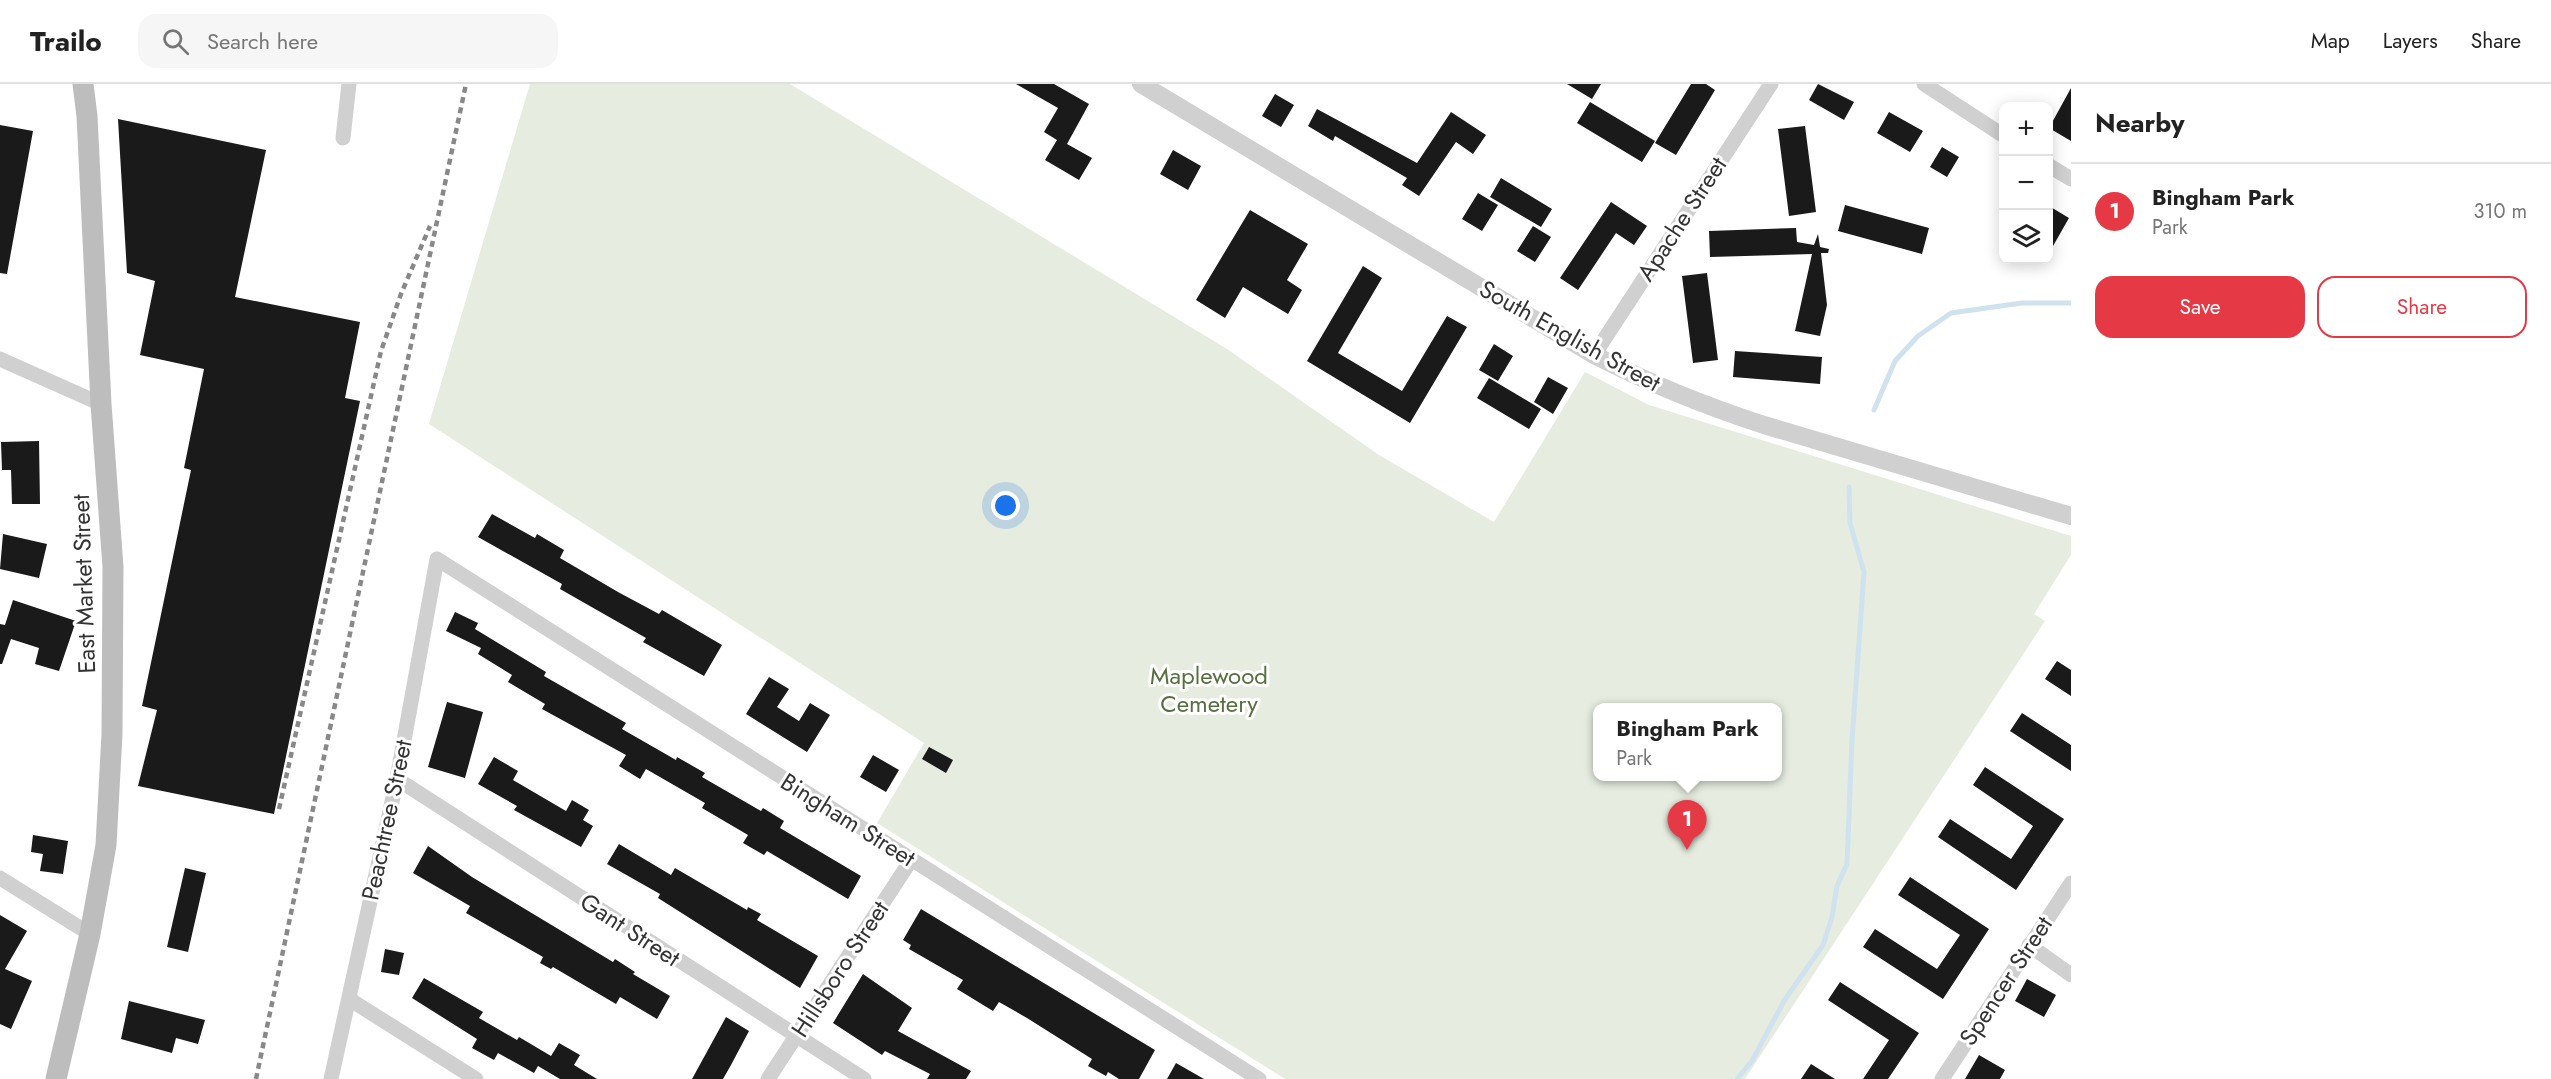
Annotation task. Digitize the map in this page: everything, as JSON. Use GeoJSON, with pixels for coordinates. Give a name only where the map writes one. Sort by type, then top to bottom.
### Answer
{"type":"FeatureCollection","features":[{"type":"Feature","properties":{"kind":"main road","name":"East Market Street"},"geometry":{"type":"LineString","coordinates":[[56,1079],[90,934],[106,845],[112,734],[113,567],[100,405],[87,116],[81,85]]}},
{"type":"Feature","properties":{"kind":"street"},"geometry":{"type":"LineString","coordinates":[[342,138],[349,84]]}},
{"type":"Feature","properties":{"kind":"street","name":"South English Street"},"geometry":{"type":"LineString","coordinates":[[1141,84],[1594,355],[1650,383],[1714,409],[2071,516]]}},
{"type":"Feature","properties":{"kind":"street","name":"Apache Street"},"geometry":{"type":"LineString","coordinates":[[1594,355],[1771,84]]}},
{"type":"Feature","properties":{"kind":"street"},"geometry":{"type":"LineString","coordinates":[[1924,84],[1999,133]]}},
{"type":"Feature","properties":{"kind":"street"},"geometry":{"type":"LineString","coordinates":[[2053,168],[2071,179]]}},
{"type":"Feature","properties":{"kind":"street"},"geometry":{"type":"LineString","coordinates":[[0,359],[100,405]]}},
{"type":"Feature","properties":{"kind":"street","name":"Peachtree Street"},"geometry":{"type":"LineString","coordinates":[[331,1079],[397,779],[437,559]]}},
{"type":"Feature","properties":{"kind":"street","name":"Bingham Street"},"geometry":{"type":"LineString","coordinates":[[437,559],[1259,1079]]}},
{"type":"Feature","properties":{"kind":"street","name":"Gant Street"},"geometry":{"type":"LineString","coordinates":[[397,779],[864,1079]]}},
{"type":"Feature","properties":{"kind":"street","name":"Hillsboro Street"},"geometry":{"type":"LineString","coordinates":[[768,1079],[911,860]]}},
{"type":"Feature","properties":{"kind":"street"},"geometry":{"type":"LineString","coordinates":[[0,879],[90,934]]}},
{"type":"Feature","properties":{"kind":"street","name":"Spencer Street"},"geometry":{"type":"LineString","coordinates":[[1941,1079],[2071,883]]}},
{"type":"Feature","properties":{"kind":"street"},"geometry":{"type":"LineString","coordinates":[[2029,945],[2071,975]]}},
{"type":"Feature","properties":{"kind":"street"},"geometry":{"type":"LineString","coordinates":[[349,999],[476,1079]]}},
{"type":"Feature","properties":{"kind":"green space","name":"Maplewood Cemetery"},"geometry":{"type":"Polygon","coordinates":[[[530,84],[790,84],[1227,349],[1379,455],[1494,522],[1585,372],[1649,405],[2071,536],[2071,555],[2034,614],[2045,621],[1745,1079],[1285,1079],[877,823],[924,743],[429,424],[530,84]]]}},
{"type":"Feature","properties":{"kind":"building"},"geometry":{"type":"Polygon","coordinates":[[[1016,84],[1054,84],[1089,104],[1067,144],[1092,158],[1079,180],[1045,160],[1057,140],[1044,132],[1058,108],[1016,84]]]}},
{"type":"Feature","properties":{"kind":"building"},"geometry":{"type":"Polygon","coordinates":[[[1567,84],[1601,84],[1592,99],[1567,84]]]}},
{"type":"Feature","properties":{"kind":"building"},"geometry":{"type":"Polygon","coordinates":[[[1691,84],[1706,84],[1715,90],[1676,155],[1655,143],[1691,84]]]}},
{"type":"Feature","properties":{"kind":"building"},"geometry":{"type":"Polygon","coordinates":[[[1818,84],[1854,102],[1844,120],[1809,100],[1818,84]]]}},
{"type":"Feature","properties":{"kind":"building"},"geometry":{"type":"Polygon","coordinates":[[[2071,88],[2071,141],[2053,130],[2053,121],[2071,88]]]}},
{"type":"Feature","properties":{"kind":"building"},"geometry":{"type":"Polygon","coordinates":[[[1275,94],[1294,105],[1281,127],[1262,116],[1275,94]]]}},
{"type":"Feature","properties":{"kind":"building"},"geometry":{"type":"Polygon","coordinates":[[[1590,102],[1655,141],[1642,162],[1577,123],[1590,102]]]}},
{"type":"Feature","properties":{"kind":"building"},"geometry":{"type":"Polygon","coordinates":[[[1317,109],[1417,163],[1451,112],[1486,135],[1473,154],[1456,142],[1419,196],[1402,185],[1407,178],[1335,136],[1333,141],[1308,126],[1317,109]]]}},
{"type":"Feature","properties":{"kind":"building"},"geometry":{"type":"Polygon","coordinates":[[[1889,112],[1923,131],[1910,152],[1877,133],[1889,112]]]}},
{"type":"Feature","properties":{"kind":"building"},"geometry":{"type":"Polygon","coordinates":[[[118,119],[266,150],[235,297],[360,322],[345,398],[360,401],[274,814],[138,786],[157,710],[142,706],[191,470],[184,468],[204,369],[140,355],[155,281],[127,273],[118,119]]]}},
{"type":"Feature","properties":{"kind":"building"},"geometry":{"type":"Polygon","coordinates":[[[0,125],[33,131],[7,274],[0,273],[0,125]]]}},
{"type":"Feature","properties":{"kind":"building"},"geometry":{"type":"Polygon","coordinates":[[[1805,126],[1816,212],[1789,216],[1778,129],[1805,126]]]}},
{"type":"Feature","properties":{"kind":"building"},"geometry":{"type":"Polygon","coordinates":[[[1942,147],[1959,157],[1947,177],[1930,167],[1942,147]]]}},
{"type":"Feature","properties":{"kind":"building"},"geometry":{"type":"Polygon","coordinates":[[[1173,150],[1201,166],[1188,190],[1160,174],[1173,150]]]}},
{"type":"Feature","properties":{"kind":"building"},"geometry":{"type":"Polygon","coordinates":[[[1501,178],[1552,209],[1541,227],[1490,197],[1501,178]]]}},
{"type":"Feature","properties":{"kind":"building"},"geometry":{"type":"Polygon","coordinates":[[[1478,193],[1498,205],[1482,231],[1462,219],[1478,193]]]}},
{"type":"Feature","properties":{"kind":"building"},"geometry":{"type":"Polygon","coordinates":[[[1611,202],[1647,226],[1634,245],[1616,233],[1578,290],[1560,278],[1611,202]]]}},
{"type":"Feature","properties":{"kind":"building"},"geometry":{"type":"Polygon","coordinates":[[[1845,205],[1929,228],[1922,254],[1838,231],[1845,205]]]}},
{"type":"Feature","properties":{"kind":"building"},"geometry":{"type":"Polygon","coordinates":[[[2053,208],[2069,218],[2053,246],[2053,208]]]}},
{"type":"Feature","properties":{"kind":"building"},"geometry":{"type":"Polygon","coordinates":[[[1250,210],[1308,244],[1287,280],[1302,290],[1288,314],[1243,287],[1225,318],[1196,300],[1250,210]]]}},
{"type":"Feature","properties":{"kind":"building"},"geometry":{"type":"Polygon","coordinates":[[[1533,226],[1551,237],[1535,262],[1517,251],[1533,226]]]}},
{"type":"Feature","properties":{"kind":"building"},"geometry":{"type":"Polygon","coordinates":[[[1796,228],[1797,242],[1814,245],[1818,234],[1820,247],[1829,249],[1828,253],[1821,253],[1827,305],[1820,336],[1795,331],[1812,254],[1710,257],[1709,231],[1796,228]]]}},
{"type":"Feature","properties":{"kind":"building"},"geometry":{"type":"Polygon","coordinates":[[[1363,266],[1382,278],[1338,353],[1402,391],[1447,316],[1467,327],[1410,423],[1307,361],[1363,266]]]}},
{"type":"Feature","properties":{"kind":"building"},"geometry":{"type":"Polygon","coordinates":[[[1707,273],[1718,360],[1693,363],[1682,276],[1707,273]]]}},
{"type":"Feature","properties":{"kind":"building"},"geometry":{"type":"Polygon","coordinates":[[[1494,344],[1513,356],[1498,381],[1479,370],[1494,344]]]}},
{"type":"Feature","properties":{"kind":"building"},"geometry":{"type":"Polygon","coordinates":[[[1735,351],[1822,357],[1820,384],[1733,377],[1735,351]]]}},
{"type":"Feature","properties":{"kind":"building"},"geometry":{"type":"Polygon","coordinates":[[[1548,377],[1568,388],[1553,414],[1534,402],[1548,377]]]}},
{"type":"Feature","properties":{"kind":"building"},"geometry":{"type":"Polygon","coordinates":[[[1489,378],[1541,409],[1529,429],[1477,398],[1489,378]]]}},
{"type":"Feature","properties":{"kind":"building"},"geometry":{"type":"Polygon","coordinates":[[[39,441],[40,504],[12,504],[11,470],[2,470],[1,442],[39,441]]]}},
{"type":"Feature","properties":{"kind":"building"},"geometry":{"type":"Polygon","coordinates":[[[492,514],[535,538],[537,534],[564,550],[560,558],[618,592],[659,614],[662,610],[722,645],[704,676],[643,642],[646,638],[560,589],[562,584],[478,537],[492,514]]]}},
{"type":"Feature","properties":{"kind":"building"},"geometry":{"type":"Polygon","coordinates":[[[3,534],[47,544],[39,578],[0,569],[3,534]]]}},
{"type":"Feature","properties":{"kind":"building"},"geometry":{"type":"Polygon","coordinates":[[[13,600],[76,621],[59,671],[35,664],[39,648],[11,639],[2,664],[0,664],[0,624],[5,625],[13,600]]]}},
{"type":"Feature","properties":{"kind":"building"},"geometry":{"type":"Polygon","coordinates":[[[455,612],[478,623],[475,629],[546,672],[544,676],[626,723],[622,729],[676,760],[677,757],[705,773],[702,777],[761,811],[763,808],[784,821],[780,828],[861,876],[848,899],[767,851],[764,855],[743,843],[748,835],[702,808],[705,803],[646,769],[640,779],[619,766],[626,755],[542,709],[545,704],[508,682],[512,675],[478,654],[481,648],[446,631],[455,612]]]}},
{"type":"Feature","properties":{"kind":"building"},"geometry":{"type":"Polygon","coordinates":[[[2057,661],[2071,670],[2071,696],[2045,679],[2057,661]]]}},
{"type":"Feature","properties":{"kind":"building"},"geometry":{"type":"Polygon","coordinates":[[[769,677],[789,689],[777,707],[799,721],[810,703],[830,715],[807,752],[746,714],[769,677]]]}},
{"type":"Feature","properties":{"kind":"building"},"geometry":{"type":"Polygon","coordinates":[[[447,702],[483,712],[465,778],[428,767],[447,702]]]}},
{"type":"Feature","properties":{"kind":"building"},"geometry":{"type":"Polygon","coordinates":[[[2022,713],[2071,745],[2071,771],[2010,731],[2022,713]]]}},
{"type":"Feature","properties":{"kind":"building"},"geometry":{"type":"Polygon","coordinates":[[[929,747],[953,760],[946,773],[922,759],[929,747]]]}},
{"type":"Feature","properties":{"kind":"building"},"geometry":{"type":"Polygon","coordinates":[[[873,755],[899,770],[886,792],[860,777],[873,755]]]}},
{"type":"Feature","properties":{"kind":"building"},"geometry":{"type":"Polygon","coordinates":[[[494,757],[518,771],[513,780],[566,811],[572,800],[589,810],[583,820],[593,826],[581,847],[514,810],[517,806],[478,784],[494,757]]]}},
{"type":"Feature","properties":{"kind":"building"},"geometry":{"type":"Polygon","coordinates":[[[1985,767],[2064,819],[2016,890],[1938,837],[1950,819],[2011,859],[2033,826],[1973,785],[1985,767]]]}},
{"type":"Feature","properties":{"kind":"building"},"geometry":{"type":"Polygon","coordinates":[[[33,835],[68,841],[63,874],[40,871],[43,854],[31,852],[33,835]]]}},
{"type":"Feature","properties":{"kind":"building"},"geometry":{"type":"Polygon","coordinates":[[[619,844],[671,875],[675,868],[747,910],[748,907],[761,914],[757,920],[818,956],[800,988],[658,898],[660,894],[607,864],[619,844]]]}},
{"type":"Feature","properties":{"kind":"building"},"geometry":{"type":"Polygon","coordinates":[[[428,846],[472,877],[613,962],[615,959],[635,972],[633,974],[670,996],[657,1019],[620,997],[616,1004],[553,967],[551,969],[540,963],[543,957],[466,913],[470,906],[413,873],[428,846]]]}},
{"type":"Feature","properties":{"kind":"building"},"geometry":{"type":"Polygon","coordinates":[[[185,868],[206,873],[188,952],[167,947],[185,868]]]}},
{"type":"Feature","properties":{"kind":"building"},"geometry":{"type":"Polygon","coordinates":[[[1910,877],[1989,929],[1943,999],[1863,947],[1875,929],[1937,969],[1960,935],[1898,895],[1910,877]]]}},
{"type":"Feature","properties":{"kind":"building"},"geometry":{"type":"Polygon","coordinates":[[[921,909],[1155,1050],[1139,1079],[1119,1079],[1108,1072],[1106,1076],[1088,1066],[1092,1059],[1027,1018],[999,1002],[993,1011],[957,989],[963,980],[909,949],[911,945],[903,940],[921,909]]]}},
{"type":"Feature","properties":{"kind":"building"},"geometry":{"type":"Polygon","coordinates":[[[0,915],[27,931],[5,969],[32,981],[11,1029],[0,1024],[0,915]]]}},
{"type":"Feature","properties":{"kind":"building"},"geometry":{"type":"Polygon","coordinates":[[[385,949],[404,953],[399,975],[381,972],[385,949]]]}},
{"type":"Feature","properties":{"kind":"building"},"geometry":{"type":"Polygon","coordinates":[[[863,974],[912,1008],[898,1031],[971,1071],[966,1079],[927,1079],[930,1074],[885,1051],[882,1055],[833,1023],[863,974]]]}},
{"type":"Feature","properties":{"kind":"building"},"geometry":{"type":"Polygon","coordinates":[[[424,978],[483,1012],[479,1018],[517,1040],[519,1037],[551,1056],[559,1043],[580,1055],[574,1065],[597,1079],[560,1079],[538,1066],[534,1073],[498,1053],[494,1060],[472,1048],[477,1039],[412,998],[424,978]]]}},
{"type":"Feature","properties":{"kind":"building"},"geometry":{"type":"Polygon","coordinates":[[[2027,979],[2056,995],[2044,1017],[2015,1001],[2027,979]]]}},
{"type":"Feature","properties":{"kind":"building"},"geometry":{"type":"Polygon","coordinates":[[[1840,982],[1919,1033],[1888,1079],[1863,1079],[1889,1040],[1828,1000],[1840,982]]]}},
{"type":"Feature","properties":{"kind":"building"},"geometry":{"type":"Polygon","coordinates":[[[129,1001],[205,1020],[198,1044],[176,1038],[172,1053],[121,1039],[129,1001]]]}},
{"type":"Feature","properties":{"kind":"building"},"geometry":{"type":"Polygon","coordinates":[[[726,1017],[749,1031],[731,1065],[723,1079],[692,1079],[726,1017]]]}},
{"type":"Feature","properties":{"kind":"building"},"geometry":{"type":"Polygon","coordinates":[[[1979,1055],[2005,1070],[2000,1079],[1965,1079],[1979,1055]]]}},
{"type":"Feature","properties":{"kind":"building"},"geometry":{"type":"Polygon","coordinates":[[[1176,1063],[1204,1079],[1167,1079],[1176,1063]]]}},
{"type":"Feature","properties":{"kind":"building"},"geometry":{"type":"Polygon","coordinates":[[[1811,1064],[1835,1079],[1801,1079],[1811,1064]]]}},
{"type":"Feature","properties":{"kind":"waterway"},"geometry":{"type":"LineString","coordinates":[[1874,410],[1895,361],[1918,336],[1951,313],[2022,303],[2071,303]]}},
{"type":"Feature","properties":{"kind":"waterway"},"geometry":{"type":"LineString","coordinates":[[1737,1079],[1752,1061],[1784,1001],[1823,945],[1832,917],[1837,886],[1847,864],[1852,740],[1864,572],[1850,523],[1849,487]]}},
{"type":"Feature","properties":{"kind":"railway"},"geometry":{"type":"LineString","coordinates":[[256,1079],[466,84]]}},
{"type":"Feature","properties":{"kind":"railway"},"geometry":{"type":"LineString","coordinates":[[279,809],[381,351],[401,294],[430,226]]}},
{"type":"Feature","properties":{"kind":"place","name":"Bingham Park"},"geometry":{"type":"Point","coordinates":[1687,850]}}]}
